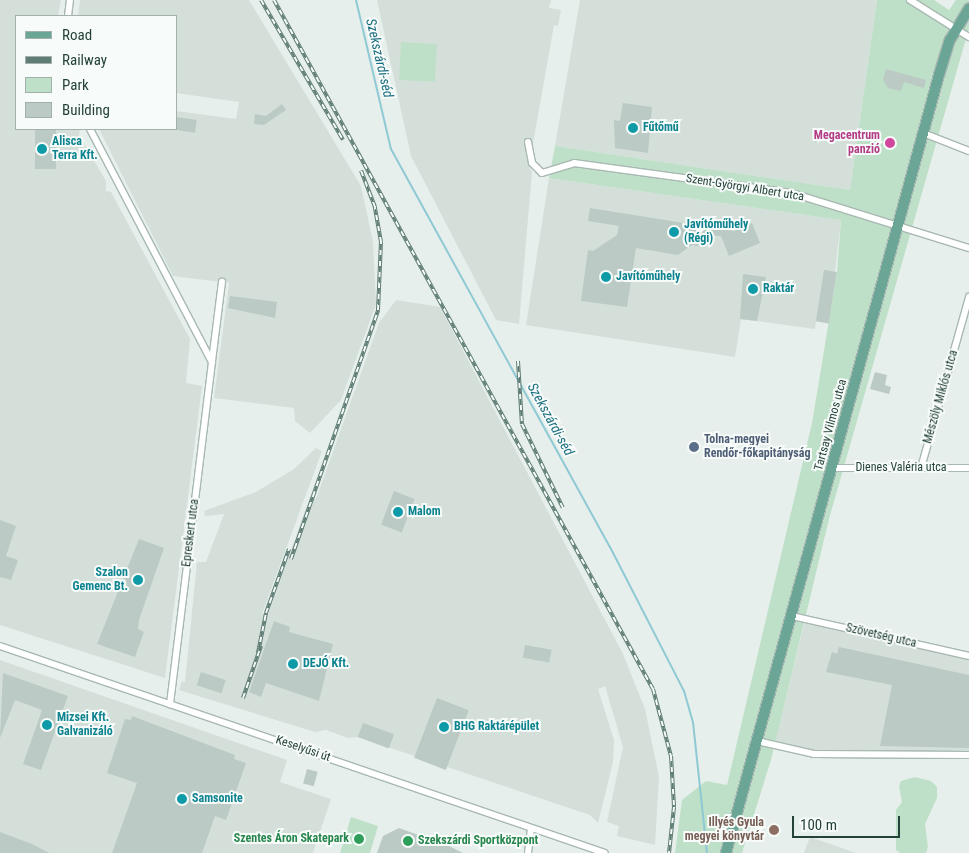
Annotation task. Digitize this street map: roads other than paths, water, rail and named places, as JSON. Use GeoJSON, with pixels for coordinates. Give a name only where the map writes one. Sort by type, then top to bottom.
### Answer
{"type":"FeatureCollection","features":[{"type":"Feature","properties":{"kind":"main road","name":"Tartsay Vilmos utca"},"geometry":{"type":"LineString","coordinates":[[726,853],[923,133],[956,29],[969,8]]}},
{"type":"Feature","properties":{"kind":"street"},"geometry":{"type":"LineString","coordinates":[[68,15],[70,0]]}},
{"type":"Feature","properties":{"kind":"street"},"geometry":{"type":"LineString","coordinates":[[910,0],[969,37]]}},
{"type":"Feature","properties":{"kind":"street"},"geometry":{"type":"LineString","coordinates":[[91,130],[212,362]]}},
{"type":"Feature","properties":{"kind":"street"},"geometry":{"type":"LineString","coordinates":[[923,133],[969,151]]}},
{"type":"Feature","properties":{"kind":"street","name":"Szent-Györgyi Albert utca"},"geometry":{"type":"LineString","coordinates":[[528,142],[532,163],[539,172],[574,163],[792,193],[969,248]]}},
{"type":"Feature","properties":{"kind":"street","name":"Epreskert utca"},"geometry":{"type":"LineString","coordinates":[[170,704],[222,282]]}},
{"type":"Feature","properties":{"kind":"street","name":"Mészöly Miklós utca"},"geometry":{"type":"LineString","coordinates":[[920,468],[969,297]]}},
{"type":"Feature","properties":{"kind":"street","name":"Dienes Valéria utca"},"geometry":{"type":"LineString","coordinates":[[832,468],[969,468]]}},
{"type":"Feature","properties":{"kind":"street","name":"Szövetség utca"},"geometry":{"type":"LineString","coordinates":[[792,616],[969,656]]}},
{"type":"Feature","properties":{"kind":"street","name":"Keselyűsi út"},"geometry":{"type":"LineString","coordinates":[[0,646],[605,853]]}},
{"type":"Feature","properties":{"kind":"street"},"geometry":{"type":"LineString","coordinates":[[757,741],[814,754],[969,755]]}},
{"type":"Feature","properties":{"kind":"street"},"geometry":{"type":"LineString","coordinates":[[528,853],[531,828]]}},
{"type":"Feature","properties":{"kind":"waterway","name":"Szekszárdi-séd"},"geometry":{"type":"LineString","coordinates":[[356,0],[391,149],[610,547],[684,691],[693,722],[707,853]]}},
{"type":"Feature","properties":{"kind":"railway"},"geometry":{"type":"LineString","coordinates":[[261,0],[343,140]]}},
{"type":"Feature","properties":{"kind":"railway"},"geometry":{"type":"LineString","coordinates":[[274,0],[653,689],[671,756],[674,807],[669,853]]}},
{"type":"Feature","properties":{"kind":"railway"},"geometry":{"type":"LineString","coordinates":[[291,559],[378,310],[381,242],[375,207],[361,171]]}},
{"type":"Feature","properties":{"kind":"railway"},"geometry":{"type":"LineString","coordinates":[[518,361],[522,424],[563,508]]}},
{"type":"Feature","properties":{"kind":"railway"},"geometry":{"type":"LineString","coordinates":[[258,653],[266,613],[289,549]]}},
{"type":"Feature","properties":{"kind":"railway"},"geometry":{"type":"LineString","coordinates":[[243,698],[261,646]]}},
{"type":"Feature","properties":{"kind":"place","name":"Fűtőmű"},"geometry":{"type":"Point","coordinates":[633,128]}},
{"type":"Feature","properties":{"kind":"place","name":"Megacentrum panzió"},"geometry":{"type":"Point","coordinates":[890,143]}},
{"type":"Feature","properties":{"kind":"place","name":"Alisca Terra Kft."},"geometry":{"type":"Point","coordinates":[42,149]}},
{"type":"Feature","properties":{"kind":"place","name":"Javítóműhely (Régi)"},"geometry":{"type":"Point","coordinates":[674,232]}},
{"type":"Feature","properties":{"kind":"place","name":"Javítóműhely"},"geometry":{"type":"Point","coordinates":[606,277]}},
{"type":"Feature","properties":{"kind":"place","name":"Raktár"},"geometry":{"type":"Point","coordinates":[753,289]}},
{"type":"Feature","properties":{"kind":"place","name":"Tolna-megyei Rendőr-főkapitányság"},"geometry":{"type":"Point","coordinates":[694,447]}},
{"type":"Feature","properties":{"kind":"place","name":"Malom"},"geometry":{"type":"Point","coordinates":[398,512]}},
{"type":"Feature","properties":{"kind":"place","name":"Szalon Gemenc Bt."},"geometry":{"type":"Point","coordinates":[138,580]}},
{"type":"Feature","properties":{"kind":"place","name":"DEJÓ Kft."},"geometry":{"type":"Point","coordinates":[293,664]}},
{"type":"Feature","properties":{"kind":"place","name":"Mizsei Kft. Galvanizáló"},"geometry":{"type":"Point","coordinates":[47,725]}},
{"type":"Feature","properties":{"kind":"place","name":"BHG Raktárépület"},"geometry":{"type":"Point","coordinates":[444,727]}},
{"type":"Feature","properties":{"kind":"place","name":"Samsonite"},"geometry":{"type":"Point","coordinates":[182,799]}},
{"type":"Feature","properties":{"kind":"place","name":"Illyés Gyula megyei könyvtár"},"geometry":{"type":"Point","coordinates":[774,830]}},
{"type":"Feature","properties":{"kind":"place","name":"Szentes Áron Skatepark"},"geometry":{"type":"Point","coordinates":[359,839]}},
{"type":"Feature","properties":{"kind":"place","name":"Szekszárdi Sportközpont"},"geometry":{"type":"Point","coordinates":[408,841]}}]}
